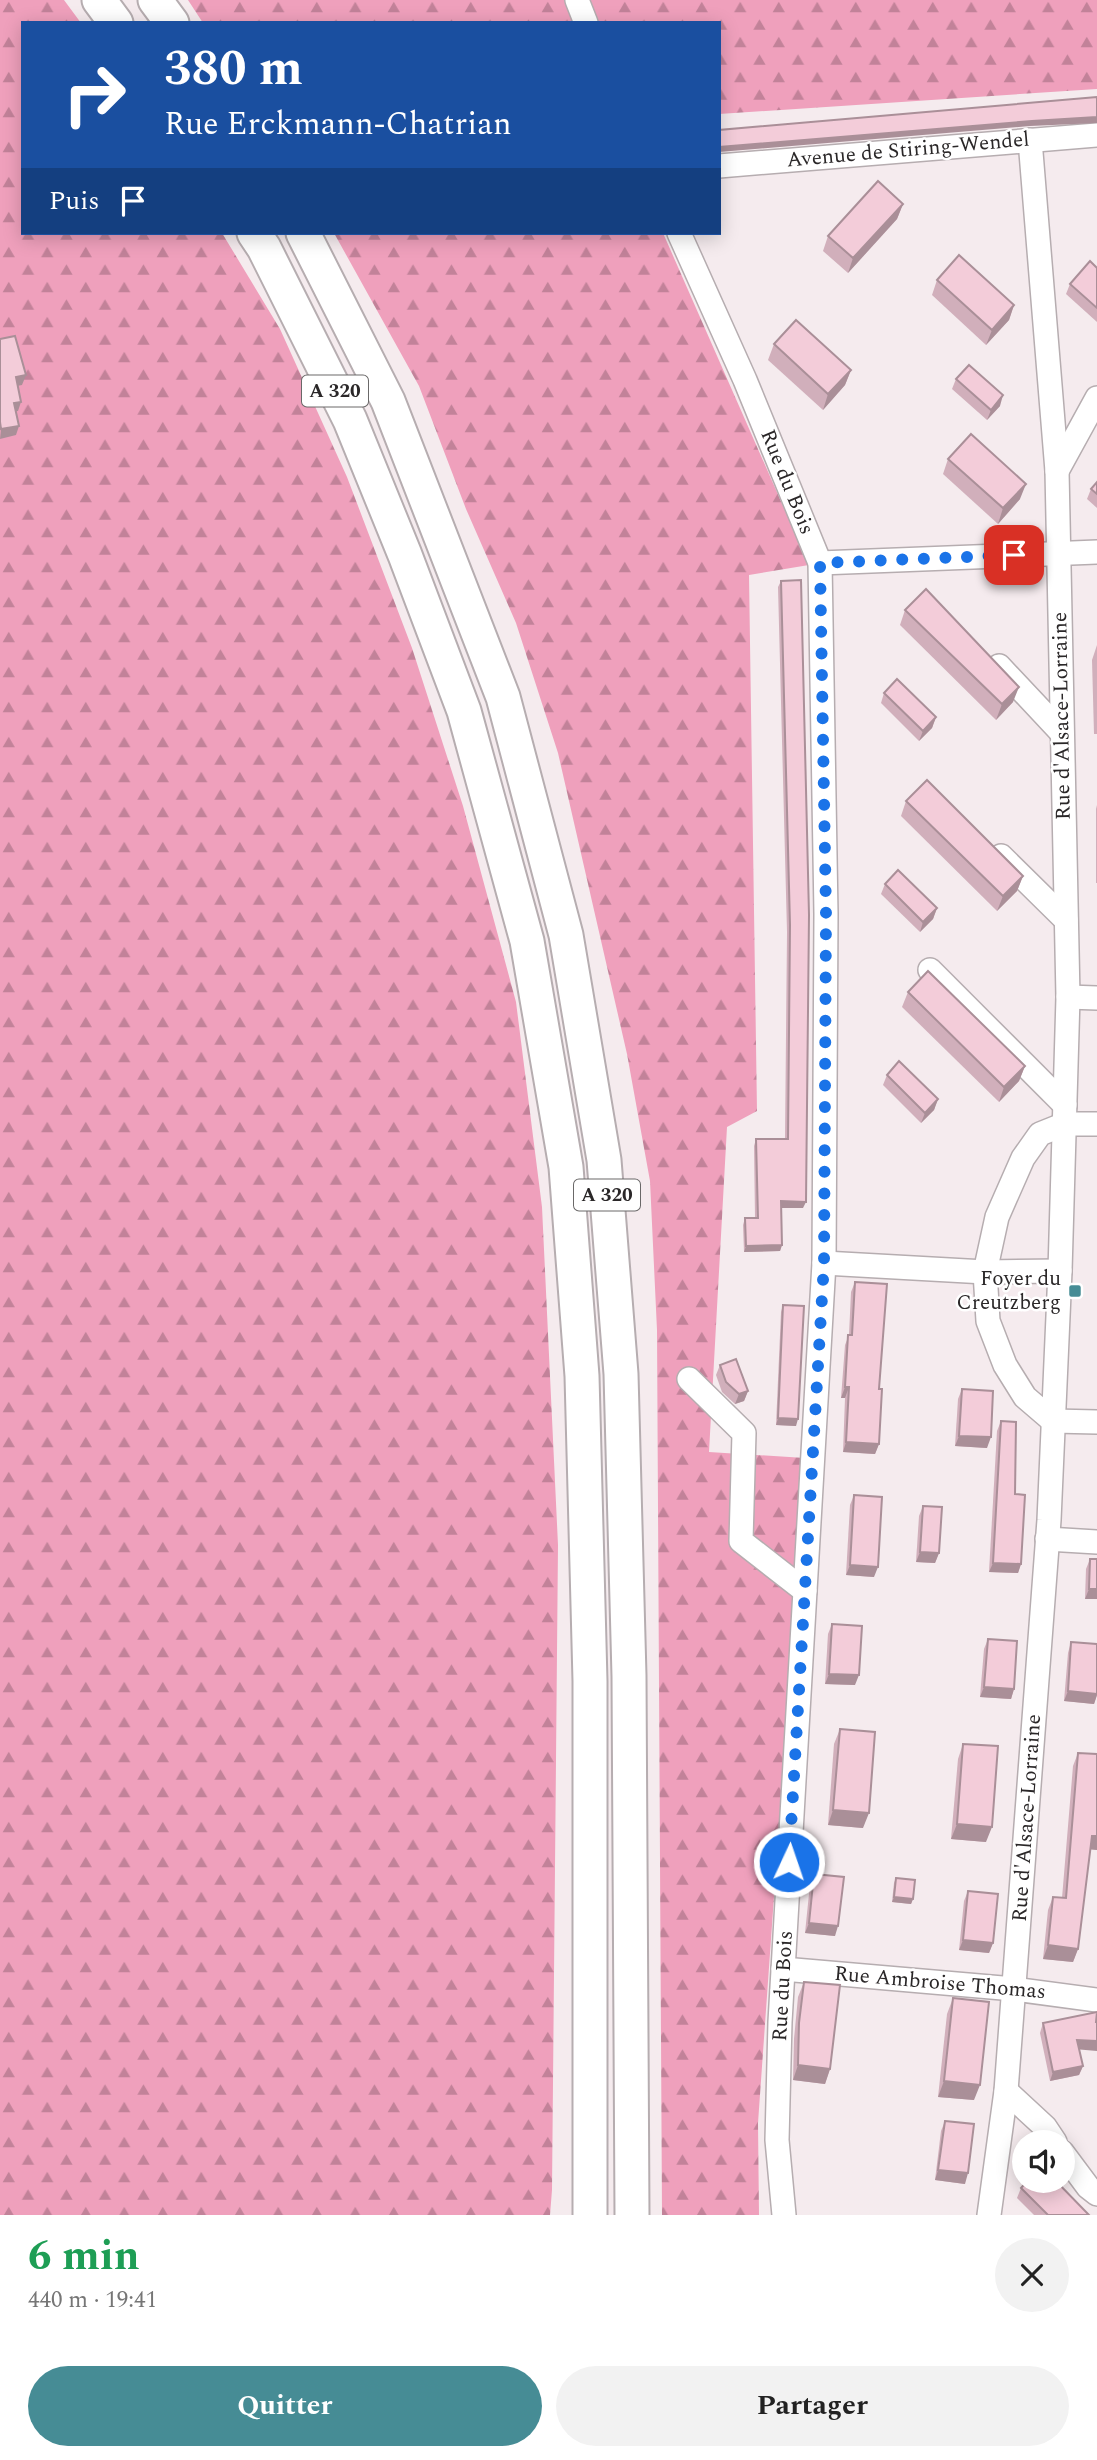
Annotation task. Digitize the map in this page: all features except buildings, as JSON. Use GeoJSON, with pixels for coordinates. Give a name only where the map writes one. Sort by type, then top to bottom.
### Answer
{"type":"FeatureCollection","features":[{"type":"Feature","properties":{"kind":"highway"},"geometry":{"type":"LineString","coordinates":[[99,0],[115,21]]}},
{"type":"Feature","properties":{"kind":"highway"},"geometry":{"type":"LineString","coordinates":[[155,0],[171,21]]}},
{"type":"Feature","properties":{"kind":"highway","name":"A 320"},"geometry":{"type":"LineString","coordinates":[[255,235],[350,420],[405,555],[464,711],[527,941],[563,1154],[582,1376],[590,1681],[590,2215]]}},
{"type":"Feature","properties":{"kind":"highway","name":"A 320"},"geometry":{"type":"LineString","coordinates":[[304,235],[388,401],[503,697],[566,935],[604,1160],[623,1429],[629,1676],[632,2215]]}},
{"type":"Feature","properties":{"kind":"street"},"geometry":{"type":"LineString","coordinates":[[577,0],[585,21]]}},
{"type":"Feature","properties":{"kind":"street","name":"Avenue de Stiring-Wendel"},"geometry":{"type":"LineString","coordinates":[[721,166],[1097,135]]}},
{"type":"Feature","properties":{"kind":"street","name":"Rue d'Alsace-Lorraine"},"geometry":{"type":"LineString","coordinates":[[989,2215],[1006,2091],[1047,1539],[1060,1271],[1068,997],[1057,471],[1030,140]]}},
{"type":"Feature","properties":{"kind":"street","name":"Rue du Bois"},"geometry":{"type":"LineString","coordinates":[[679,235],[745,380],[820,563],[826,914],[824,1263],[783,1969],[777,2140],[784,2215]]}},
{"type":"Feature","properties":{"kind":"street"},"geometry":{"type":"LineString","coordinates":[[1057,471],[1097,398]]}},
{"type":"Feature","properties":{"kind":"street"},"geometry":{"type":"LineString","coordinates":[[820,563],[1097,552]]}},
{"type":"Feature","properties":{"kind":"street"},"geometry":{"type":"LineString","coordinates":[[979,646],[1062,733]]}},
{"type":"Feature","properties":{"kind":"street"},"geometry":{"type":"LineString","coordinates":[[987,841],[1066,920]]}},
{"type":"Feature","properties":{"kind":"street"},"geometry":{"type":"LineString","coordinates":[[930,970],[1065,1115],[1097,1124]]}},
{"type":"Feature","properties":{"kind":"street"},"geometry":{"type":"LineString","coordinates":[[1068,997],[1097,998]]}},
{"type":"Feature","properties":{"kind":"street"},"geometry":{"type":"LineString","coordinates":[[1065,1115],[1040,1134],[1023,1158],[997,1217],[985,1272],[988,1321],[1005,1365],[1025,1397],[1053,1421],[1097,1422]]}},
{"type":"Feature","properties":{"kind":"street"},"geometry":{"type":"LineString","coordinates":[[824,1263],[985,1272],[1060,1271]]}},
{"type":"Feature","properties":{"kind":"street"},"geometry":{"type":"LineString","coordinates":[[688,1379],[744,1433],[741,1541],[805,1591]]}},
{"type":"Feature","properties":{"kind":"street"},"geometry":{"type":"LineString","coordinates":[[1047,1539],[1097,1542]]}},
{"type":"Feature","properties":{"kind":"street","name":"Rue Ambroise Thomas"},"geometry":{"type":"LineString","coordinates":[[783,1969],[1014,1989],[1097,2000]]}},
{"type":"Feature","properties":{"kind":"street"},"geometry":{"type":"LineString","coordinates":[[1006,2091],[1047,2130]]}},
{"type":"Feature","properties":{"kind":"street"},"geometry":{"type":"LineString","coordinates":[[1075,2170],[1097,2194]]}},
{"type":"Feature","properties":{"kind":"green space"},"geometry":{"type":"Polygon","coordinates":[[[0,0],[64,0],[80,21],[21,21],[21,235],[223,235],[280,329],[347,477],[412,648],[463,806],[516,1002],[542,1207],[558,1545],[552,2190],[550,2215],[0,2215],[0,0]]]}},
{"type":"Feature","properties":{"kind":"green space"},"geometry":{"type":"Polygon","coordinates":[[[188,0],[1097,0],[1097,89],[721,114],[721,21],[202,21],[188,0]]]}},
{"type":"Feature","properties":{"kind":"green space"},"geometry":{"type":"Polygon","coordinates":[[[335,235],[664,235],[809,565],[749,575],[757,1111],[727,1127],[709,1452],[805,1458],[758,2123],[759,2215],[662,2215],[657,1330],[650,1181],[627,1054],[558,753],[516,623],[466,509],[419,386],[335,235]]]}},
{"type":"Feature","properties":{"kind":"place","name":"Foyer du Creutzberg"},"geometry":{"type":"Point","coordinates":[1075,1291]}},
{"type":"Feature","properties":{"kind":"route"},"geometry":{"type":"LineString","coordinates":[[789,1862],[824,1263],[826,914],[820,563],[1014,555]]}}]}
